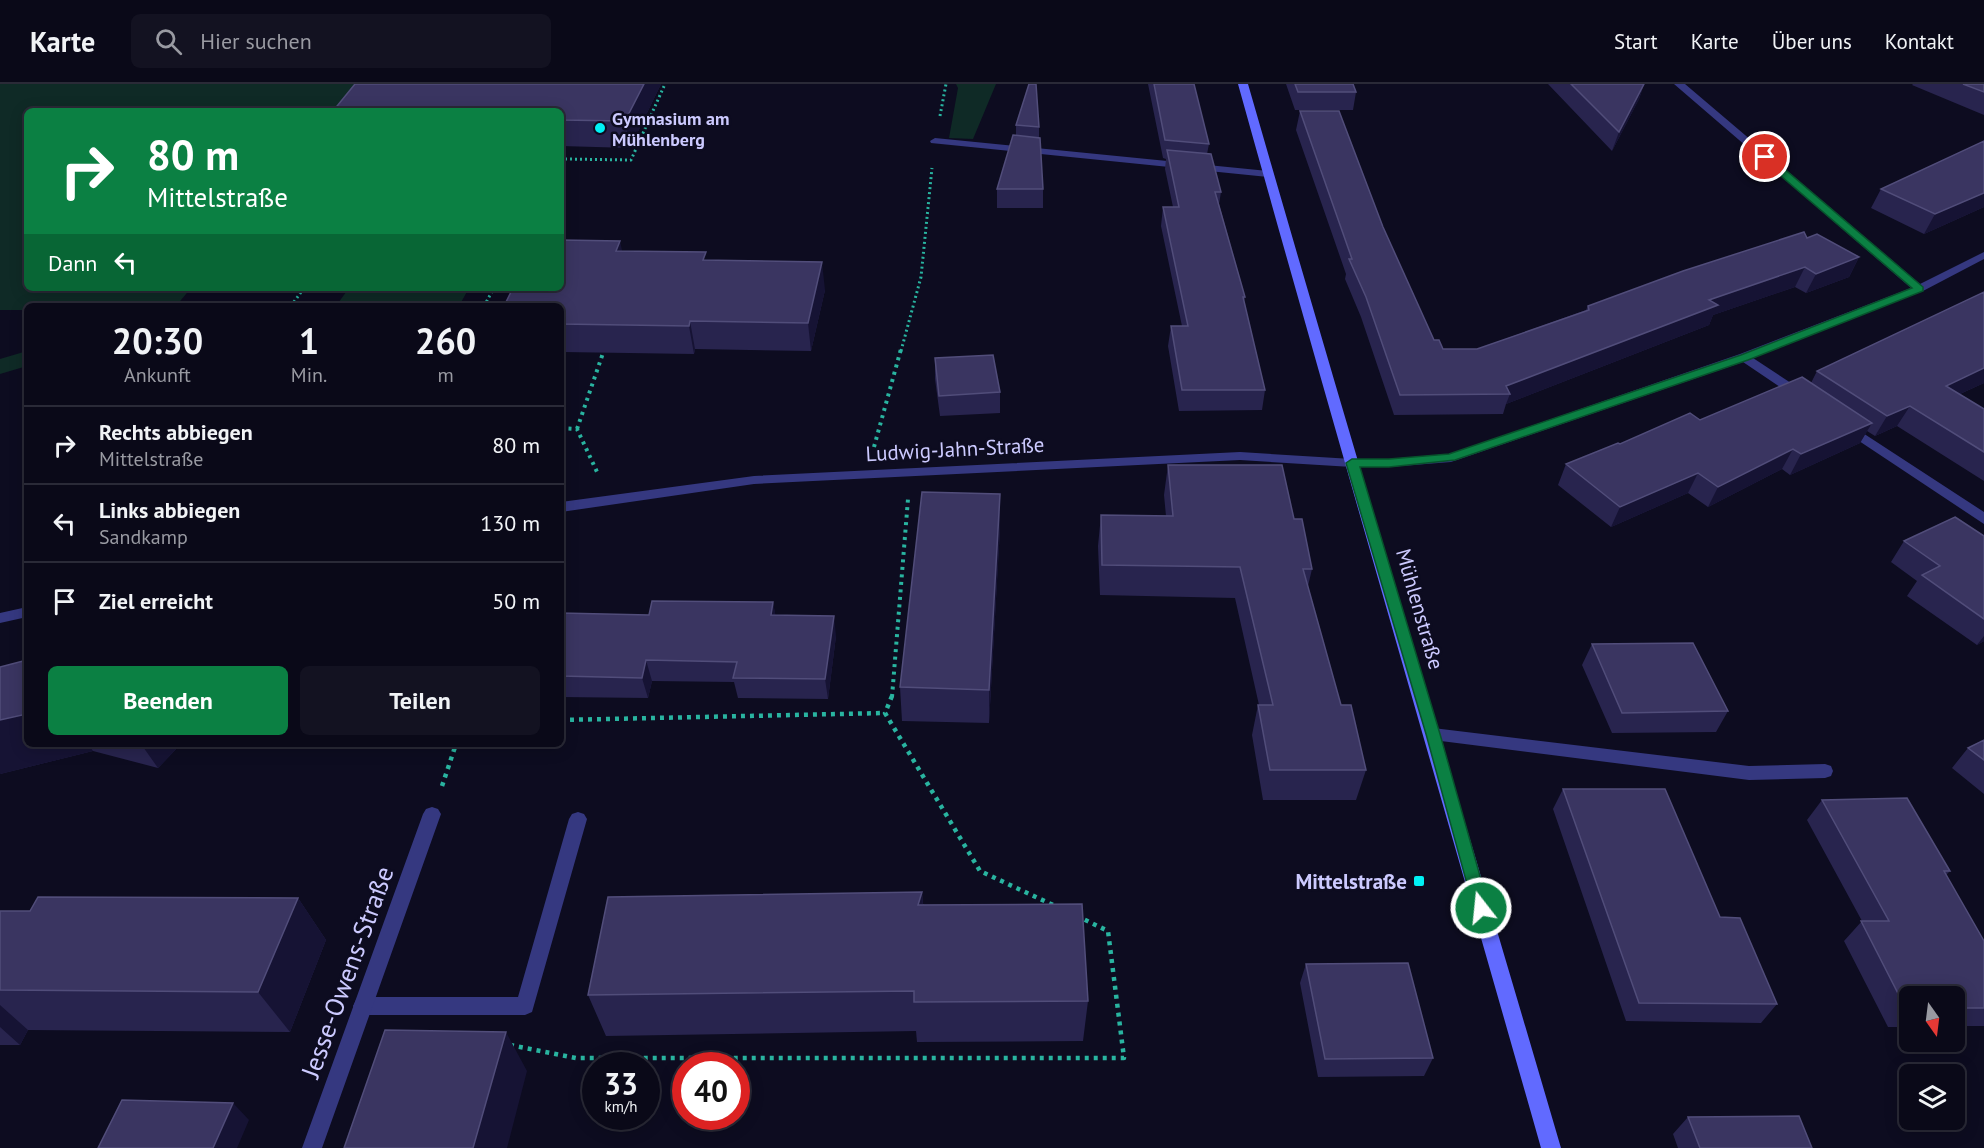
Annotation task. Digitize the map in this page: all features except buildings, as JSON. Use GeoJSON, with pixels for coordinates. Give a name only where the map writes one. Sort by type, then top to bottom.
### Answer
{"type":"FeatureCollection","features":[{"type":"Feature","properties":{"kind":"street","name":"Mühlenstraße"},"geometry":{"type":"LineString","coordinates":[[1243,84],[1332,399],[1433,734],[1468,864],[1551,1148]]}},
{"type":"Feature","properties":{"kind":"street"},"geometry":{"type":"LineString","coordinates":[[1679,84],[1919,289]]}},
{"type":"Feature","properties":{"kind":"street"},"geometry":{"type":"LineString","coordinates":[[935,141],[1269,174]]}},
{"type":"Feature","properties":{"kind":"street"},"geometry":{"type":"LineString","coordinates":[[1352,463],[1389,463],[1451,458],[1744,357],[1919,289],[1984,255]]}},
{"type":"Feature","properties":{"kind":"street"},"geometry":{"type":"LineString","coordinates":[[1744,357],[1812,403]]}},
{"type":"Feature","properties":{"kind":"street"},"geometry":{"type":"LineString","coordinates":[[1831,416],[1984,519]]}},
{"type":"Feature","properties":{"kind":"street","name":"Ludwig-Jahn-Straße"},"geometry":{"type":"LineString","coordinates":[[564,506],[603,499],[754,480],[1240,456],[1352,463]]}},
{"type":"Feature","properties":{"kind":"street"},"geometry":{"type":"LineString","coordinates":[[0,618],[24,613]]}},
{"type":"Feature","properties":{"kind":"street"},"geometry":{"type":"LineString","coordinates":[[1433,734],[1749,773],[1825,771]]}},
{"type":"Feature","properties":{"kind":"street","name":"Jesse-Owens-Straße"},"geometry":{"type":"LineString","coordinates":[[312,1148],[432,814]]}},
{"type":"Feature","properties":{"kind":"street"},"geometry":{"type":"LineString","coordinates":[[363,1006],[525,1006],[578,819]]}},
{"type":"Feature","properties":{"kind":"path"},"geometry":{"type":"LineString","coordinates":[[564,159],[631,160],[666,84]]}},
{"type":"Feature","properties":{"kind":"path"},"geometry":{"type":"LineString","coordinates":[[866,474],[921,276],[935,141],[946,84]]}},
{"type":"Feature","properties":{"kind":"path"},"geometry":{"type":"LineString","coordinates":[[603,352],[577,429],[598,471],[603,499]]}},
{"type":"Feature","properties":{"kind":"path"},"geometry":{"type":"LineString","coordinates":[[564,428],[577,429]]}},
{"type":"Feature","properties":{"kind":"path"},"geometry":{"type":"LineString","coordinates":[[885,713],[892,699],[910,472]]}},
{"type":"Feature","properties":{"kind":"path"},"geometry":{"type":"LineString","coordinates":[[564,720],[885,713]]}},
{"type":"Feature","properties":{"kind":"path"},"geometry":{"type":"LineString","coordinates":[[885,713],[980,871],[1054,906]]}},
{"type":"Feature","properties":{"kind":"path"},"geometry":{"type":"LineString","coordinates":[[432,814],[455,747]]}},
{"type":"Feature","properties":{"kind":"path"},"geometry":{"type":"LineString","coordinates":[[506,1044],[576,1058],[1124,1058],[1107,931],[1076,916]]}},
{"type":"Feature","properties":{"kind":"green space"},"geometry":{"type":"Polygon","coordinates":[[[0,84],[360,84],[340,108],[24,108],[24,291],[188,291],[178,303],[24,303],[24,310],[0,310],[0,84]]]}},
{"type":"Feature","properties":{"kind":"green space"},"geometry":{"type":"Polygon","coordinates":[[[956,84],[996,84],[973,139],[949,138],[958,88],[956,84]]]}},
{"type":"Feature","properties":{"kind":"green space"},"geometry":{"type":"Polygon","coordinates":[[[347,291],[467,291],[461,303],[338,303],[347,291]]]}},
{"type":"Feature","properties":{"kind":"green space"},"geometry":{"type":"Polygon","coordinates":[[[24,352],[24,367],[0,374],[0,359],[24,352]]]}},
{"type":"Feature","properties":{"kind":"place","name":"Gymnasium am Mühlenberg"},"geometry":{"type":"Point","coordinates":[600,128]}},
{"type":"Feature","properties":{"kind":"place","name":"Mittelstraße"},"geometry":{"type":"Point","coordinates":[1419,881]}},
{"type":"Feature","properties":{"kind":"route"},"geometry":{"type":"LineString","coordinates":[[1481,908],[1433,734],[1352,463],[1389,463],[1451,458],[1744,357],[1919,289],[1765,157]]}}]}
